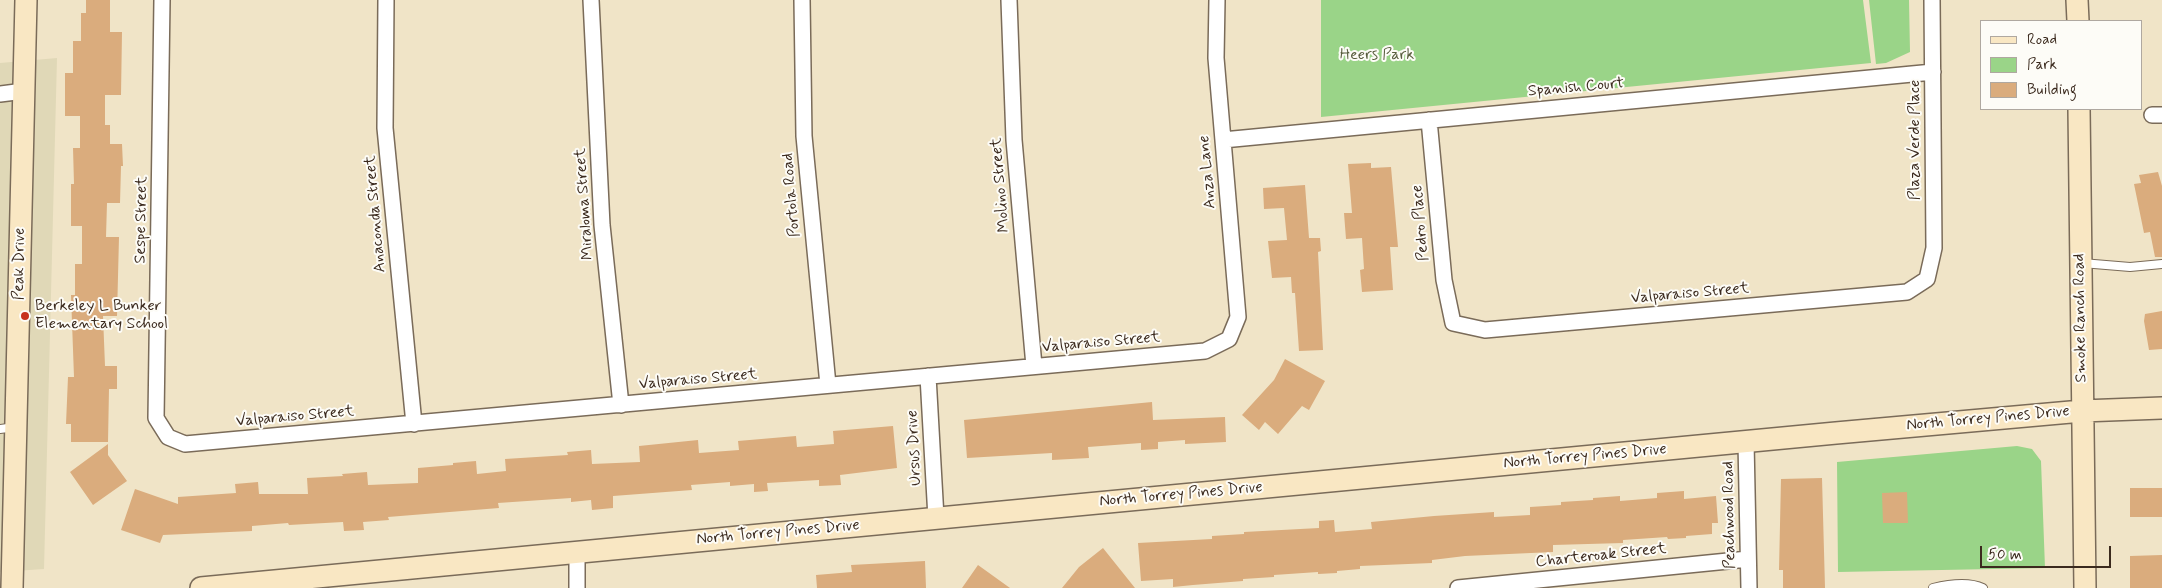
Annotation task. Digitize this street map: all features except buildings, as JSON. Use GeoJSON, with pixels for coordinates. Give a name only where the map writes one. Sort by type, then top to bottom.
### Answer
{"type":"FeatureCollection","features":[{"type":"Feature","properties":{"kind":"main road","name":"Peak Drive"},"geometry":{"type":"LineString","coordinates":[[12,588],[8,428],[24,91],[26,0]]}},
{"type":"Feature","properties":{"kind":"main road"},"geometry":{"type":"LineString","coordinates":[[2077,0],[2078,20]]}},
{"type":"Feature","properties":{"kind":"main road","name":"Smoke Ranch Road"},"geometry":{"type":"LineString","coordinates":[[2079,110],[2085,588]]}},
{"type":"Feature","properties":{"kind":"main road","name":"North Torrey Pines Drive"},"geometry":{"type":"LineString","coordinates":[[201,588],[2082,410],[2162,408]]}},
{"type":"Feature","properties":{"kind":"street","name":"Sespe Street"},"geometry":{"type":"LineString","coordinates":[[162,0],[156,418],[168,437]]}},
{"type":"Feature","properties":{"kind":"street","name":"Anaconda Street"},"geometry":{"type":"LineString","coordinates":[[386,0],[386,128],[414,424]]}},
{"type":"Feature","properties":{"kind":"street","name":"Miraloma Street"},"geometry":{"type":"LineString","coordinates":[[590,0],[602,225],[621,405]]}},
{"type":"Feature","properties":{"kind":"street","name":"Portola Road"},"geometry":{"type":"LineString","coordinates":[[802,0],[804,136],[828,386]]}},
{"type":"Feature","properties":{"kind":"street","name":"Molino Street"},"geometry":{"type":"LineString","coordinates":[[1009,0],[1014,140],[1034,366]]}},
{"type":"Feature","properties":{"kind":"street","name":"Anza Lane"},"geometry":{"type":"LineString","coordinates":[[1217,0],[1216,58],[1238,317],[1229,339]]}},
{"type":"Feature","properties":{"kind":"street","name":"Plaza Verde Place"},"geometry":{"type":"LineString","coordinates":[[1927,279],[1934,248],[1932,0]]}},
{"type":"Feature","properties":{"kind":"street","name":"Spanish Court"},"geometry":{"type":"LineString","coordinates":[[1223,140],[1933,72]]}},
{"type":"Feature","properties":{"kind":"street"},"geometry":{"type":"LineString","coordinates":[[0,94],[24,91]]}},
{"type":"Feature","properties":{"kind":"street","name":"Pedro Place"},"geometry":{"type":"LineString","coordinates":[[1429,120],[1444,280],[1452,323]]}},
{"type":"Feature","properties":{"kind":"street","name":"Valparaiso Street"},"geometry":{"type":"LineString","coordinates":[[1452,323],[1485,330],[1907,292],[1927,279]]}},
{"type":"Feature","properties":{"kind":"street","name":"Valparaiso Street"},"geometry":{"type":"LineString","coordinates":[[168,437],[185,444],[828,386],[1204,351],[1229,339]]}},
{"type":"Feature","properties":{"kind":"street","name":"Ursus Drive"},"geometry":{"type":"LineString","coordinates":[[928,376],[936,518]]}},
{"type":"Feature","properties":{"kind":"street","name":"Peachwood Road"},"geometry":{"type":"LineString","coordinates":[[1746,442],[1749,588]]}},
{"type":"Feature","properties":{"kind":"street"},"geometry":{"type":"LineString","coordinates":[[577,552],[577,588]]}},
{"type":"Feature","properties":{"kind":"street","name":"Charteroak Street"},"geometry":{"type":"LineString","coordinates":[[1458,588],[1748,559]]}},
{"type":"Feature","properties":{"kind":"lane"},"geometry":{"type":"LineString","coordinates":[[2081,263],[2122,266],[2162,264]]}},
{"type":"Feature","properties":{"kind":"lane"},"geometry":{"type":"LineString","coordinates":[[1933,588],[1948,584],[1975,584],[1983,588]]}},
{"type":"Feature","properties":{"kind":"shaded area","name":"Berkeley L Bunker Elementary School"},"geometry":{"type":"Polygon","coordinates":[[[57,58],[44,569],[0,572],[0,63],[57,58]]]}},
{"type":"Feature","properties":{"kind":"green space","name":"Heers Park"},"geometry":{"type":"Polygon","coordinates":[[[1321,0],[1863,0],[1871,63],[1321,117],[1321,0]]]}},
{"type":"Feature","properties":{"kind":"green space"},"geometry":{"type":"Polygon","coordinates":[[[1869,0],[1909,0],[1910,52],[1886,63],[1876,64],[1869,0]]]}},
{"type":"Feature","properties":{"kind":"green space"},"geometry":{"type":"Polygon","coordinates":[[[2017,446],[2032,449],[2041,461],[2045,568],[1838,572],[1837,462],[2017,446]]]}},
{"type":"Feature","properties":{"kind":"place","name":"Berkeley L Bunker Elementary School"},"geometry":{"type":"Point","coordinates":[25,316]}}]}
